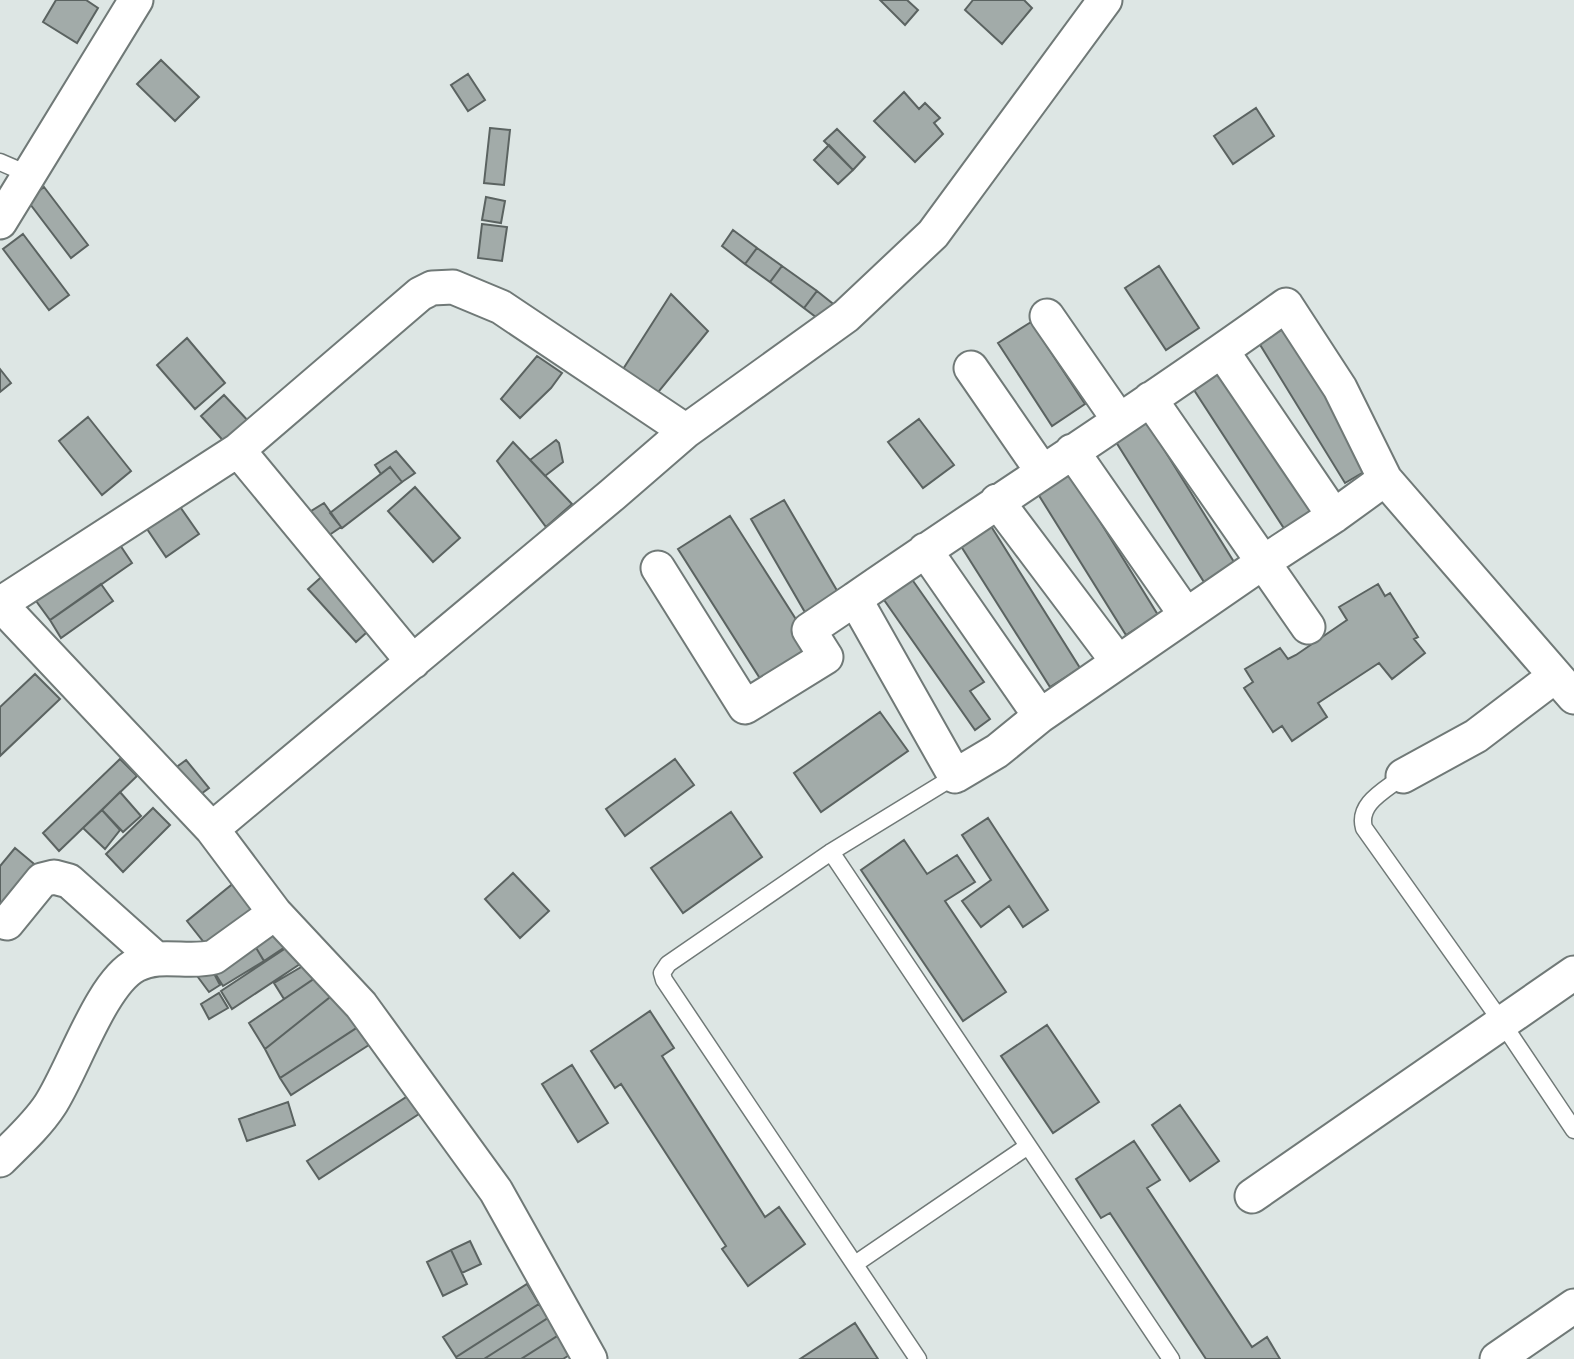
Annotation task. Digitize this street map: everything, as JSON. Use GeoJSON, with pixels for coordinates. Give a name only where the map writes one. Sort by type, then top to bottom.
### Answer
{"type":"FeatureCollection","features":[{"type":"Feature","properties":{"kind":"street"},"geometry":{"type":"LineString","coordinates":[[0,222],[136,0]]}},
{"type":"Feature","properties":{"kind":"street"},"geometry":{"type":"LineString","coordinates":[[212,829],[686,430],[846,316],[933,234],[1105,0]]}},
{"type":"Feature","properties":{"kind":"street"},"geometry":{"type":"LineString","coordinates":[[590,1359],[496,1191],[361,1005],[275,914],[212,829],[0,604],[238,450],[420,294],[432,288],[453,287],[501,307],[686,430]]}},
{"type":"Feature","properties":{"kind":"street"},"geometry":{"type":"LineString","coordinates":[[659,568],[745,707],[826,657],[809,630],[1286,305],[1340,388],[1385,479],[1564,687],[1403,776]]}},
{"type":"Feature","properties":{"kind":"street"},"geometry":{"type":"LineString","coordinates":[[1047,316],[1119,419]]}},
{"type":"Feature","properties":{"kind":"street"},"geometry":{"type":"LineString","coordinates":[[1222,351],[1334,516]]}},
{"type":"Feature","properties":{"kind":"street"},"geometry":{"type":"LineString","coordinates":[[971,368],[1042,471]]}},
{"type":"Feature","properties":{"kind":"street"},"geometry":{"type":"LineString","coordinates":[[1150,399],[1308,628]]}},
{"type":"Feature","properties":{"kind":"street"},"geometry":{"type":"LineString","coordinates":[[238,450],[413,662]]}},
{"type":"Feature","properties":{"kind":"street"},"geometry":{"type":"LineString","coordinates":[[1072,451],[1186,615]]}},
{"type":"Feature","properties":{"kind":"street"},"geometry":{"type":"LineString","coordinates":[[855,599],[955,776],[997,751],[1040,716],[1385,479]]}},
{"type":"Feature","properties":{"kind":"street"},"geometry":{"type":"LineString","coordinates":[[997,501],[1118,662]]}},
{"type":"Feature","properties":{"kind":"street"},"geometry":{"type":"LineString","coordinates":[[925,550],[1040,716]]}},
{"type":"Feature","properties":{"kind":"street"},"geometry":{"type":"LineString","coordinates":[[7,923],[42,880],[54,877],[69,881],[154,957]]}},
{"type":"Feature","properties":{"kind":"street"},"geometry":{"type":"LineString","coordinates":[[0,1160],[51,1104],[108,994],[133,966],[154,957],[204,960],[214,957],[275,914]]}},
{"type":"Feature","properties":{"kind":"street"},"geometry":{"type":"LineString","coordinates":[[1252,1196],[1501,1021],[1574,973]]}},
{"type":"Feature","properties":{"kind":"street"},"geometry":{"type":"LineString","coordinates":[[1497,1359],[1574,1306]]}},
{"type":"Feature","properties":{"kind":"lane"},"geometry":{"type":"LineString","coordinates":[[0,162],[30,175]]}},
{"type":"Feature","properties":{"kind":"lane"},"geometry":{"type":"LineString","coordinates":[[918,1359],[664,980],[662,973],[668,964],[831,852],[955,776]]}},
{"type":"Feature","properties":{"kind":"lane"},"geometry":{"type":"LineString","coordinates":[[1403,776],[1365,807],[1362,820],[1364,828],[1501,1021],[1574,1130]]}},
{"type":"Feature","properties":{"kind":"lane"},"geometry":{"type":"LineString","coordinates":[[831,852],[1171,1359]]}},
{"type":"Feature","properties":{"kind":"lane"},"geometry":{"type":"LineString","coordinates":[[855,1264],[1028,1146]]}},
{"type":"Feature","properties":{"kind":"building"},"geometry":{"type":"Polygon","coordinates":[[[56,0],[86,0],[98,8],[77,43],[43,22],[56,0]]]}},
{"type":"Feature","properties":{"kind":"building"},"geometry":{"type":"Polygon","coordinates":[[[880,0],[907,0],[918,10],[905,25],[880,0]]]}},
{"type":"Feature","properties":{"kind":"building"},"geometry":{"type":"Polygon","coordinates":[[[973,0],[1024,0],[1032,8],[1002,44],[965,10],[973,0]]]}},
{"type":"Feature","properties":{"kind":"building"},"geometry":{"type":"Polygon","coordinates":[[[161,60],[199,97],[175,121],[137,84],[161,60]]]}},
{"type":"Feature","properties":{"kind":"building"},"geometry":{"type":"Polygon","coordinates":[[[468,74],[485,100],[468,111],[451,85],[468,74]]]}},
{"type":"Feature","properties":{"kind":"building"},"geometry":{"type":"Polygon","coordinates":[[[904,92],[919,109],[925,103],[940,118],[934,123],[943,134],[915,162],[874,121],[904,92]]]}},
{"type":"Feature","properties":{"kind":"building"},"geometry":{"type":"Polygon","coordinates":[[[1256,108],[1274,136],[1233,164],[1214,136],[1256,108]]]}},
{"type":"Feature","properties":{"kind":"building"},"geometry":{"type":"Polygon","coordinates":[[[490,128],[510,130],[504,185],[484,183],[490,128]]]}},
{"type":"Feature","properties":{"kind":"building"},"geometry":{"type":"Polygon","coordinates":[[[837,129],[865,157],[853,170],[824,141],[837,129]]]}},
{"type":"Feature","properties":{"kind":"building"},"geometry":{"type":"Polygon","coordinates":[[[829,145],[853,170],[838,184],[814,160],[829,145]]]}},
{"type":"Feature","properties":{"kind":"building"},"geometry":{"type":"Polygon","coordinates":[[[44,187],[88,245],[71,258],[27,200],[44,187]]]}},
{"type":"Feature","properties":{"kind":"building"},"geometry":{"type":"Polygon","coordinates":[[[486,197],[505,201],[501,223],[482,220],[486,197]]]}},
{"type":"Feature","properties":{"kind":"building"},"geometry":{"type":"Polygon","coordinates":[[[482,224],[507,227],[502,261],[478,258],[482,224]]]}},
{"type":"Feature","properties":{"kind":"building"},"geometry":{"type":"Polygon","coordinates":[[[733,230],[757,248],[745,264],[722,246],[733,230]]]}},
{"type":"Feature","properties":{"kind":"building"},"geometry":{"type":"Polygon","coordinates":[[[23,234],[69,295],[49,310],[3,249],[23,234]]]}},
{"type":"Feature","properties":{"kind":"building"},"geometry":{"type":"Polygon","coordinates":[[[757,248],[782,266],[770,282],[745,264],[757,248]]]}},
{"type":"Feature","properties":{"kind":"building"},"geometry":{"type":"Polygon","coordinates":[[[782,266],[817,291],[804,308],[770,282],[782,266]]]}},
{"type":"Feature","properties":{"kind":"building"},"geometry":{"type":"Polygon","coordinates":[[[1159,266],[1199,328],[1166,350],[1125,288],[1159,266]]]}},
{"type":"Feature","properties":{"kind":"building"},"geometry":{"type":"Polygon","coordinates":[[[817,291],[837,307],[825,324],[804,308],[817,291]]]}},
{"type":"Feature","properties":{"kind":"building"},"geometry":{"type":"Polygon","coordinates":[[[671,294],[708,331],[651,401],[618,377],[671,294]]]}},
{"type":"Feature","properties":{"kind":"building"},"geometry":{"type":"Polygon","coordinates":[[[1031,322],[1085,404],[1052,426],[998,343],[1031,322]]]}},
{"type":"Feature","properties":{"kind":"building"},"geometry":{"type":"Polygon","coordinates":[[[1288,326],[1374,466],[1345,483],[1259,343],[1288,326]]]}},
{"type":"Feature","properties":{"kind":"building"},"geometry":{"type":"Polygon","coordinates":[[[187,338],[225,383],[195,409],[157,365],[187,338]]]}},
{"type":"Feature","properties":{"kind":"building"},"geometry":{"type":"Polygon","coordinates":[[[537,356],[562,373],[551,388],[520,418],[501,399],[537,356]]]}},
{"type":"Feature","properties":{"kind":"building"},"geometry":{"type":"Polygon","coordinates":[[[0,369],[11,383],[0,392],[0,369]]]}},
{"type":"Feature","properties":{"kind":"building"},"geometry":{"type":"Polygon","coordinates":[[[1224,370],[1317,513],[1287,533],[1194,390],[1224,370]]]}},
{"type":"Feature","properties":{"kind":"building"},"geometry":{"type":"Polygon","coordinates":[[[224,395],[251,424],[228,446],[201,416],[224,395]]]}},
{"type":"Feature","properties":{"kind":"building"},"geometry":{"type":"Polygon","coordinates":[[[88,417],[131,471],[102,495],[59,441],[88,417]]]}},
{"type":"Feature","properties":{"kind":"building"},"geometry":{"type":"Polygon","coordinates":[[[919,419],[954,465],[923,488],[888,442],[919,419]]]}},
{"type":"Feature","properties":{"kind":"building"},"geometry":{"type":"Polygon","coordinates":[[[1147,422],[1234,562],[1204,582],[1116,442],[1147,422]]]}},
{"type":"Feature","properties":{"kind":"building"},"geometry":{"type":"Polygon","coordinates":[[[556,440],[563,462],[545,476],[530,460],[556,440]]]}},
{"type":"Feature","properties":{"kind":"building"},"geometry":{"type":"Polygon","coordinates":[[[513,442],[572,504],[546,527],[497,461],[513,442]]]}},
{"type":"Feature","properties":{"kind":"building"},"geometry":{"type":"Polygon","coordinates":[[[396,451],[415,473],[402,482],[390,467],[381,474],[375,465],[396,451]]]}},
{"type":"Feature","properties":{"kind":"building"},"geometry":{"type":"Polygon","coordinates":[[[390,467],[402,482],[342,528],[330,513],[390,467]]]}},
{"type":"Feature","properties":{"kind":"building"},"geometry":{"type":"Polygon","coordinates":[[[1070,473],[1158,615],[1126,635],[1038,494],[1070,473]]]}},
{"type":"Feature","properties":{"kind":"building"},"geometry":{"type":"Polygon","coordinates":[[[415,487],[460,538],[433,562],[388,511],[415,487]]]}},
{"type":"Feature","properties":{"kind":"building"},"geometry":{"type":"Polygon","coordinates":[[[784,500],[839,594],[806,614],[751,519],[784,500]]]}},
{"type":"Feature","properties":{"kind":"building"},"geometry":{"type":"Polygon","coordinates":[[[176,501],[199,534],[166,557],[143,523],[176,501]]]}},
{"type":"Feature","properties":{"kind":"building"},"geometry":{"type":"Polygon","coordinates":[[[324,503],[341,527],[322,540],[303,516],[324,503]]]}},
{"type":"Feature","properties":{"kind":"building"},"geometry":{"type":"Polygon","coordinates":[[[730,516],[813,646],[761,680],[678,549],[730,516]]]}},
{"type":"Feature","properties":{"kind":"building"},"geometry":{"type":"Polygon","coordinates":[[[989,523],[1080,668],[1050,687],[959,543],[989,523]]]}},
{"type":"Feature","properties":{"kind":"building"},"geometry":{"type":"Polygon","coordinates":[[[114,536],[132,563],[50,620],[31,594],[114,536]]]}},
{"type":"Feature","properties":{"kind":"building"},"geometry":{"type":"Polygon","coordinates":[[[328,571],[376,624],[356,642],[308,589],[328,571]]]}},
{"type":"Feature","properties":{"kind":"building"},"geometry":{"type":"Polygon","coordinates":[[[911,578],[984,682],[970,691],[990,719],[975,730],[882,597],[911,578]]]}},
{"type":"Feature","properties":{"kind":"building"},"geometry":{"type":"Polygon","coordinates":[[[101,584],[113,601],[61,638],[50,620],[101,584]]]}},
{"type":"Feature","properties":{"kind":"building"},"geometry":{"type":"Polygon","coordinates":[[[1378,584],[1385,596],[1390,593],[1418,637],[1414,639],[1425,653],[1392,679],[1379,663],[1318,703],[1327,717],[1292,741],[1282,726],[1273,732],[1244,688],[1253,682],[1245,669],[1280,648],[1288,659],[1296,655],[1347,620],[1339,607],[1378,584]]]}},
{"type":"Feature","properties":{"kind":"building"},"geometry":{"type":"Polygon","coordinates":[[[35,674],[60,699],[0,756],[0,707],[35,674]]]}},
{"type":"Feature","properties":{"kind":"building"},"geometry":{"type":"Polygon","coordinates":[[[880,712],[908,751],[821,812],[794,773],[880,712]]]}},
{"type":"Feature","properties":{"kind":"building"},"geometry":{"type":"Polygon","coordinates":[[[120,759],[137,776],[59,851],[43,833],[120,759]]]}},
{"type":"Feature","properties":{"kind":"building"},"geometry":{"type":"Polygon","coordinates":[[[675,759],[694,785],[625,836],[606,809],[675,759]]]}},
{"type":"Feature","properties":{"kind":"building"},"geometry":{"type":"Polygon","coordinates":[[[186,760],[209,788],[197,797],[174,769],[186,760]]]}},
{"type":"Feature","properties":{"kind":"building"},"geometry":{"type":"Polygon","coordinates":[[[120,792],[141,816],[123,832],[102,810],[120,792]]]}},
{"type":"Feature","properties":{"kind":"building"},"geometry":{"type":"Polygon","coordinates":[[[153,808],[170,825],[123,872],[106,854],[153,808]]]}},
{"type":"Feature","properties":{"kind":"building"},"geometry":{"type":"Polygon","coordinates":[[[102,810],[120,830],[105,849],[83,828],[102,810]]]}},
{"type":"Feature","properties":{"kind":"building"},"geometry":{"type":"Polygon","coordinates":[[[731,812],[762,857],[683,913],[651,868],[731,812]]]}},
{"type":"Feature","properties":{"kind":"building"},"geometry":{"type":"Polygon","coordinates":[[[988,818],[1048,910],[1023,927],[1009,906],[981,927],[962,901],[991,880],[962,835],[988,818]]]}},
{"type":"Feature","properties":{"kind":"building"},"geometry":{"type":"Polygon","coordinates":[[[904,840],[927,874],[957,855],[975,882],[945,901],[1006,992],[963,1021],[861,870],[904,840]]]}},
{"type":"Feature","properties":{"kind":"building"},"geometry":{"type":"Polygon","coordinates":[[[15,848],[39,868],[0,908],[0,866],[15,848]]]}},
{"type":"Feature","properties":{"kind":"building"},"geometry":{"type":"Polygon","coordinates":[[[513,873],[549,911],[520,938],[485,899],[513,873]]]}},
{"type":"Feature","properties":{"kind":"building"},"geometry":{"type":"Polygon","coordinates":[[[235,882],[259,911],[210,950],[187,921],[235,882]]]}},
{"type":"Feature","properties":{"kind":"building"},"geometry":{"type":"Polygon","coordinates":[[[279,924],[291,943],[264,961],[252,941],[279,924]]]}},
{"type":"Feature","properties":{"kind":"building"},"geometry":{"type":"Polygon","coordinates":[[[252,941],[264,961],[223,986],[211,967],[252,941]]]}},
{"type":"Feature","properties":{"kind":"building"},"geometry":{"type":"Polygon","coordinates":[[[289,946],[300,964],[232,1009],[221,991],[289,946]]]}},
{"type":"Feature","properties":{"kind":"building"},"geometry":{"type":"Polygon","coordinates":[[[209,964],[220,985],[209,992],[189,965],[209,964]]]}},
{"type":"Feature","properties":{"kind":"building"},"geometry":{"type":"Polygon","coordinates":[[[303,966],[315,978],[284,999],[274,983],[303,966]]]}},
{"type":"Feature","properties":{"kind":"building"},"geometry":{"type":"Polygon","coordinates":[[[315,978],[334,994],[265,1049],[249,1023],[315,978]]]}},
{"type":"Feature","properties":{"kind":"building"},"geometry":{"type":"Polygon","coordinates":[[[219,993],[228,1008],[209,1019],[201,1004],[219,993]]]}},
{"type":"Feature","properties":{"kind":"building"},"geometry":{"type":"Polygon","coordinates":[[[334,994],[361,1025],[280,1078],[265,1049],[334,994]]]}},
{"type":"Feature","properties":{"kind":"building"},"geometry":{"type":"Polygon","coordinates":[[[650,1011],[674,1048],[662,1056],[765,1217],[779,1207],[805,1244],[748,1286],[722,1249],[726,1246],[621,1084],[615,1088],[591,1051],[650,1011]]]}},
{"type":"Feature","properties":{"kind":"building"},"geometry":{"type":"Polygon","coordinates":[[[361,1025],[372,1043],[291,1095],[280,1078],[361,1025]]]}},
{"type":"Feature","properties":{"kind":"building"},"geometry":{"type":"Polygon","coordinates":[[[1047,1025],[1099,1102],[1053,1133],[1001,1056],[1047,1025]]]}},
{"type":"Feature","properties":{"kind":"building"},"geometry":{"type":"Polygon","coordinates":[[[572,1065],[608,1123],[578,1142],[542,1084],[572,1065]]]}},
{"type":"Feature","properties":{"kind":"building"},"geometry":{"type":"Polygon","coordinates":[[[411,1094],[422,1112],[319,1179],[307,1161],[411,1094]]]}},
{"type":"Feature","properties":{"kind":"building"},"geometry":{"type":"Polygon","coordinates":[[[288,1102],[295,1125],[247,1141],[239,1119],[288,1102]]]}},
{"type":"Feature","properties":{"kind":"building"},"geometry":{"type":"Polygon","coordinates":[[[1180,1105],[1219,1161],[1190,1181],[1152,1125],[1180,1105]]]}},
{"type":"Feature","properties":{"kind":"building"},"geometry":{"type":"Polygon","coordinates":[[[1134,1141],[1160,1180],[1147,1188],[1252,1347],[1267,1337],[1280,1359],[1206,1359],[1110,1213],[1101,1218],[1076,1179],[1134,1141]]]}},
{"type":"Feature","properties":{"kind":"building"},"geometry":{"type":"Polygon","coordinates":[[[470,1241],[481,1264],[462,1273],[451,1250],[470,1241]]]}},
{"type":"Feature","properties":{"kind":"building"},"geometry":{"type":"Polygon","coordinates":[[[451,1250],[467,1284],[443,1296],[427,1262],[451,1250]]]}},
{"type":"Feature","properties":{"kind":"building"},"geometry":{"type":"Polygon","coordinates":[[[527,1284],[539,1304],[456,1357],[443,1337],[527,1284]]]}},
{"type":"Feature","properties":{"kind":"building"},"geometry":{"type":"Polygon","coordinates":[[[539,1304],[548,1318],[484,1359],[457,1359],[456,1357],[539,1304]]]}},
{"type":"Feature","properties":{"kind":"building"},"geometry":{"type":"Polygon","coordinates":[[[548,1318],[559,1335],[521,1359],[484,1359],[548,1318]]]}},
{"type":"Feature","properties":{"kind":"building"},"geometry":{"type":"Polygon","coordinates":[[[855,1323],[878,1359],[800,1359],[855,1323]]]}},
{"type":"Feature","properties":{"kind":"building"},"geometry":{"type":"Polygon","coordinates":[[[559,1335],[571,1354],[563,1359],[521,1359],[559,1335]]]}}]}
